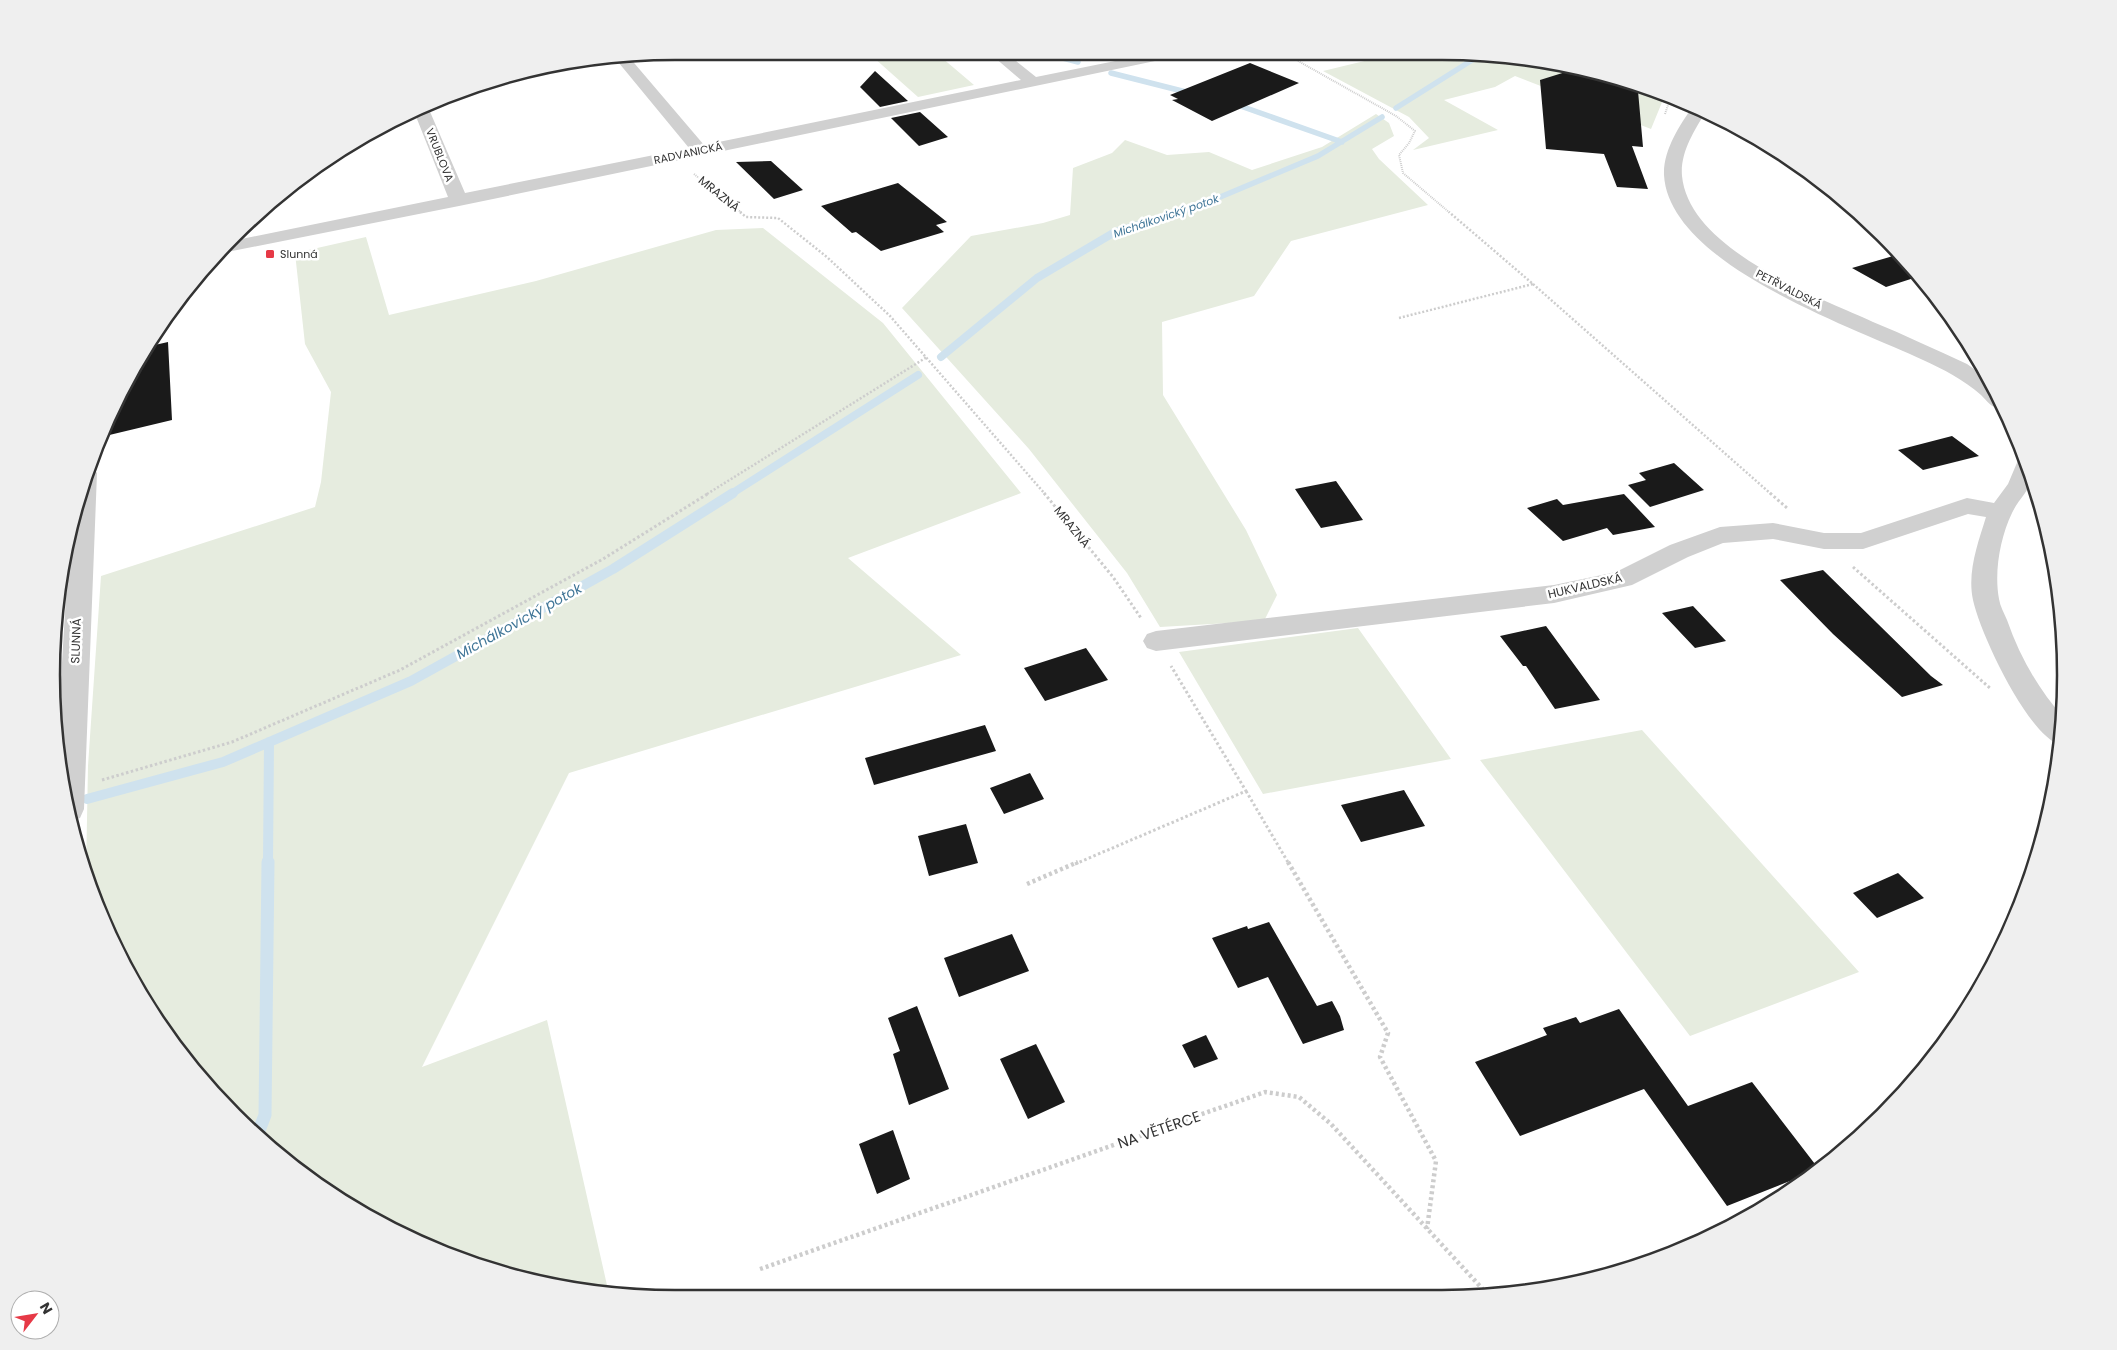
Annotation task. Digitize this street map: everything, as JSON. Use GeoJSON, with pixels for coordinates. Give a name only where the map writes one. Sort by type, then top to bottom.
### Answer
{"type":"FeatureCollection","features":[{"type":"Feature","properties":{"kind":"street"},"geometry":{"type":"LineString","coordinates":[[1005,60],[1032,82]]}},
{"type":"Feature","properties":{"kind":"street","name":"RADVANICKÁ"},"geometry":{"type":"LineString","coordinates":[[235,246],[1140,60]]}},
{"type":"Feature","properties":{"kind":"street"},"geometry":{"type":"LineString","coordinates":[[624,62],[700,150]]}},
{"type":"Feature","properties":{"kind":"street","name":"VRUBLOVA"},"geometry":{"type":"LineString","coordinates":[[424,114],[459,201]]}},
{"type":"Feature","properties":{"kind":"street","name":"PETŘVALDSKÁ"},"geometry":{"type":"LineString","coordinates":[[1695,115],[1684,134],[1673,165],[1674,183],[1681,204],[1696,224],[1716,245],[1738,262],[1775,284],[1959,369],[1986,388]]}},
{"type":"Feature","properties":{"kind":"street"},"geometry":{"type":"LineString","coordinates":[[2023,474],[2019,485],[2000,512],[1987,553],[1985,575],[1986,599],[2001,641],[2018,677],[2043,713],[2055,726]]}},
{"type":"Feature","properties":{"kind":"street","name":"HUKVALDSKÁ"},"geometry":{"type":"LineString","coordinates":[[1156,641],[1554,594],[1623,579],[1679,551],[1720,535],[1773,531],[1824,541],[1863,541],[1967,506],[2000,512]]}},
{"type":"Feature","properties":{"kind":"street","name":"SLUNNÁ"},"geometry":{"type":"LineString","coordinates":[[70,782],[83,509]]}},
{"type":"Feature","properties":{"kind":"path"},"geometry":{"type":"LineString","coordinates":[[1296,60],[1396,116],[1415,131],[1410,142],[1399,154],[1403,173],[1533,284],[1787,508]]}},
{"type":"Feature","properties":{"kind":"path","name":"MRAZNÁ"},"geometry":{"type":"LineString","coordinates":[[672,156],[746,216],[778,218],[828,258],[890,316],[1053,503],[1113,577],[1156,641],[1388,1033],[1380,1057],[1436,1161],[1427,1229]]}},
{"type":"Feature","properties":{"kind":"path"},"geometry":{"type":"LineString","coordinates":[[1398,318],[1533,284]]}},
{"type":"Feature","properties":{"kind":"path"},"geometry":{"type":"LineString","coordinates":[[73,798],[232,742],[400,670],[604,559],[926,357]]}},
{"type":"Feature","properties":{"kind":"path"},"geometry":{"type":"LineString","coordinates":[[1824,541],[1995,693]]}},
{"type":"Feature","properties":{"kind":"path"},"geometry":{"type":"LineString","coordinates":[[1027,884],[1246,791]]}},
{"type":"Feature","properties":{"kind":"path","name":"NA VĚTÉRCE"},"geometry":{"type":"LineString","coordinates":[[760,1270],[1265,1092],[1299,1097],[1325,1119],[1482,1289]]}},
{"type":"Feature","properties":{"kind":"shaded area"},"geometry":{"type":"Polygon","coordinates":[[[876,60],[945,60],[974,85],[918,97],[876,60]]]}},
{"type":"Feature","properties":{"kind":"shaded area"},"geometry":{"type":"Polygon","coordinates":[[[1369,60],[1482,61],[1562,72],[1601,81],[1662,101],[1651,129],[1515,76],[1495,87],[1444,100],[1498,130],[1413,150],[1429,138],[1409,117],[1323,71],[1369,60]]]}},
{"type":"Feature","properties":{"kind":"shaded area"},"geometry":{"type":"Polygon","coordinates":[[[1376,114],[1389,123],[1394,136],[1372,149],[1379,159],[1428,205],[1291,241],[1254,296],[1162,322],[1163,395],[1246,530],[1277,595],[1264,621],[1160,627],[1127,573],[1029,449],[902,308],[971,236],[1043,223],[1070,215],[1073,168],[1112,153],[1125,140],[1167,155],[1209,152],[1252,170],[1322,147],[1376,114]]]}},
{"type":"Feature","properties":{"kind":"shaded area"},"geometry":{"type":"Polygon","coordinates":[[[763,228],[883,323],[1021,493],[848,558],[961,655],[569,773],[422,1067],[547,1020],[607,1286],[595,1285],[516,1269],[477,1257],[403,1227],[367,1208],[301,1163],[240,1110],[187,1049],[164,1017],[123,947],[107,910],[86,852],[88,766],[101,576],[315,507],[321,482],[331,392],[305,344],[295,253],[366,237],[389,315],[536,281],[716,230],[763,228]]]}},
{"type":"Feature","properties":{"kind":"shaded area"},"geometry":{"type":"Polygon","coordinates":[[[1358,628],[1451,759],[1263,794],[1179,652],[1358,628]]]}},
{"type":"Feature","properties":{"kind":"shaded area"},"geometry":{"type":"Polygon","coordinates":[[[1642,730],[1859,972],[1690,1036],[1480,760],[1642,730]]]}},
{"type":"Feature","properties":{"kind":"building"},"geometry":{"type":"Polygon","coordinates":[[[1250,63],[1299,83],[1212,121],[1172,100],[1178,99],[1170,95],[1250,63]]]}},
{"type":"Feature","properties":{"kind":"building"},"geometry":{"type":"Polygon","coordinates":[[[875,71],[908,101],[880,107],[860,87],[875,71]]]}},
{"type":"Feature","properties":{"kind":"building"},"geometry":{"type":"Polygon","coordinates":[[[1564,72],[1638,92],[1643,147],[1632,146],[1648,189],[1617,187],[1604,154],[1546,149],[1540,80],[1564,72]]]}},
{"type":"Feature","properties":{"kind":"building"},"geometry":{"type":"Polygon","coordinates":[[[920,112],[948,137],[919,146],[891,118],[920,112]]]}},
{"type":"Feature","properties":{"kind":"building"},"geometry":{"type":"Polygon","coordinates":[[[771,161],[803,190],[774,199],[736,162],[771,161]]]}},
{"type":"Feature","properties":{"kind":"building"},"geometry":{"type":"Polygon","coordinates":[[[898,183],[947,222],[936,225],[944,232],[881,251],[856,232],[852,233],[821,206],[898,183]]]}},
{"type":"Feature","properties":{"kind":"building"},"geometry":{"type":"Polygon","coordinates":[[[1892,256],[1911,279],[1886,287],[1852,268],[1892,256]]]}},
{"type":"Feature","properties":{"kind":"building"},"geometry":{"type":"Polygon","coordinates":[[[168,342],[172,420],[109,435],[123,403],[156,345],[168,342]]]}},
{"type":"Feature","properties":{"kind":"building"},"geometry":{"type":"Polygon","coordinates":[[[1952,436],[1979,456],[1923,470],[1898,450],[1952,436]]]}},
{"type":"Feature","properties":{"kind":"building"},"geometry":{"type":"Polygon","coordinates":[[[1674,463],[1704,490],[1650,507],[1628,485],[1646,480],[1639,473],[1674,463]]]}},
{"type":"Feature","properties":{"kind":"building"},"geometry":{"type":"Polygon","coordinates":[[[1336,481],[1363,520],[1321,528],[1295,489],[1336,481]]]}},
{"type":"Feature","properties":{"kind":"building"},"geometry":{"type":"Polygon","coordinates":[[[1624,494],[1655,527],[1613,535],[1607,528],[1563,541],[1527,508],[1557,499],[1563,505],[1624,494]]]}},
{"type":"Feature","properties":{"kind":"building"},"geometry":{"type":"Polygon","coordinates":[[[1823,570],[1931,676],[1943,685],[1902,697],[1833,634],[1780,580],[1823,570]]]}},
{"type":"Feature","properties":{"kind":"building"},"geometry":{"type":"Polygon","coordinates":[[[1693,606],[1726,641],[1695,648],[1662,613],[1693,606]]]}},
{"type":"Feature","properties":{"kind":"building"},"geometry":{"type":"Polygon","coordinates":[[[1546,626],[1600,700],[1555,709],[1526,666],[1523,666],[1500,636],[1546,626]]]}},
{"type":"Feature","properties":{"kind":"building"},"geometry":{"type":"Polygon","coordinates":[[[1086,648],[1108,680],[1045,701],[1024,668],[1086,648]]]}},
{"type":"Feature","properties":{"kind":"building"},"geometry":{"type":"Polygon","coordinates":[[[985,725],[996,751],[874,785],[865,758],[985,725]]]}},
{"type":"Feature","properties":{"kind":"building"},"geometry":{"type":"Polygon","coordinates":[[[1030,773],[1044,799],[1004,814],[990,788],[1030,773]]]}},
{"type":"Feature","properties":{"kind":"building"},"geometry":{"type":"Polygon","coordinates":[[[1404,790],[1425,826],[1361,842],[1341,805],[1404,790]]]}},
{"type":"Feature","properties":{"kind":"building"},"geometry":{"type":"Polygon","coordinates":[[[966,824],[978,863],[929,876],[918,836],[966,824]]]}},
{"type":"Feature","properties":{"kind":"building"},"geometry":{"type":"Polygon","coordinates":[[[1898,873],[1924,898],[1877,918],[1853,893],[1898,873]]]}},
{"type":"Feature","properties":{"kind":"building"},"geometry":{"type":"Polygon","coordinates":[[[1269,922],[1317,1006],[1332,1001],[1340,1016],[1344,1030],[1303,1044],[1268,977],[1238,988],[1212,938],[1247,926],[1248,929],[1269,922]]]}},
{"type":"Feature","properties":{"kind":"building"},"geometry":{"type":"Polygon","coordinates":[[[1012,934],[1029,971],[959,997],[944,958],[1012,934]]]}},
{"type":"Feature","properties":{"kind":"building"},"geometry":{"type":"Polygon","coordinates":[[[917,1006],[949,1089],[909,1105],[893,1054],[900,1051],[888,1018],[917,1006]]]}},
{"type":"Feature","properties":{"kind":"building"},"geometry":{"type":"Polygon","coordinates":[[[1619,1009],[1688,1106],[1752,1082],[1815,1164],[1792,1180],[1727,1206],[1644,1089],[1520,1136],[1475,1062],[1547,1035],[1543,1028],[1576,1017],[1580,1023],[1619,1009]]]}},
{"type":"Feature","properties":{"kind":"building"},"geometry":{"type":"Polygon","coordinates":[[[1206,1035],[1218,1059],[1194,1068],[1182,1045],[1206,1035]]]}},
{"type":"Feature","properties":{"kind":"building"},"geometry":{"type":"Polygon","coordinates":[[[1036,1044],[1065,1102],[1028,1119],[1000,1059],[1036,1044]]]}},
{"type":"Feature","properties":{"kind":"building"},"geometry":{"type":"Polygon","coordinates":[[[893,1130],[910,1179],[877,1194],[859,1144],[893,1130]]]}},
{"type":"Feature","properties":{"kind":"waterway"},"geometry":{"type":"LineString","coordinates":[[1070,60],[1078,62]]}},
{"type":"Feature","properties":{"kind":"waterway","name":"Michálkovický potok"},"geometry":{"type":"LineString","coordinates":[[1396,108],[1471,61]]}},
{"type":"Feature","properties":{"kind":"waterway"},"geometry":{"type":"LineString","coordinates":[[1111,73],[1194,94]]}},
{"type":"Feature","properties":{"kind":"waterway"},"geometry":{"type":"LineString","coordinates":[[1232,103],[1341,142]]}},
{"type":"Feature","properties":{"kind":"waterway","name":"Michálkovický potok"},"geometry":{"type":"LineString","coordinates":[[1341,142],[1382,117]]}},
{"type":"Feature","properties":{"kind":"waterway","name":"Michálkovický potok"},"geometry":{"type":"LineString","coordinates":[[1176,213],[1194,208],[1318,156],[1341,142]]}},
{"type":"Feature","properties":{"kind":"waterway","name":"Michálkovický potok"},"geometry":{"type":"LineString","coordinates":[[941,357],[1037,278],[1115,232],[1180,212]]}},
{"type":"Feature","properties":{"kind":"waterway","name":"Michálkovický potok"},"geometry":{"type":"LineString","coordinates":[[731,494],[918,375]]}},
{"type":"Feature","properties":{"kind":"waterway","name":"Michálkovický potok"},"geometry":{"type":"LineString","coordinates":[[269,742],[411,681],[613,569],[733,493]]}},
{"type":"Feature","properties":{"kind":"waterway","name":"Michálkovický potok"},"geometry":{"type":"LineString","coordinates":[[87,799],[223,762],[269,742]]}},
{"type":"Feature","properties":{"kind":"waterway"},"geometry":{"type":"LineString","coordinates":[[268,864],[269,742]]}},
{"type":"Feature","properties":{"kind":"waterway"},"geometry":{"type":"LineString","coordinates":[[260,1128],[265,1115],[268,862]]}},
{"type":"Feature","properties":{"kind":"place","name":"Slunná"},"geometry":{"type":"Point","coordinates":[270,254]}}]}
